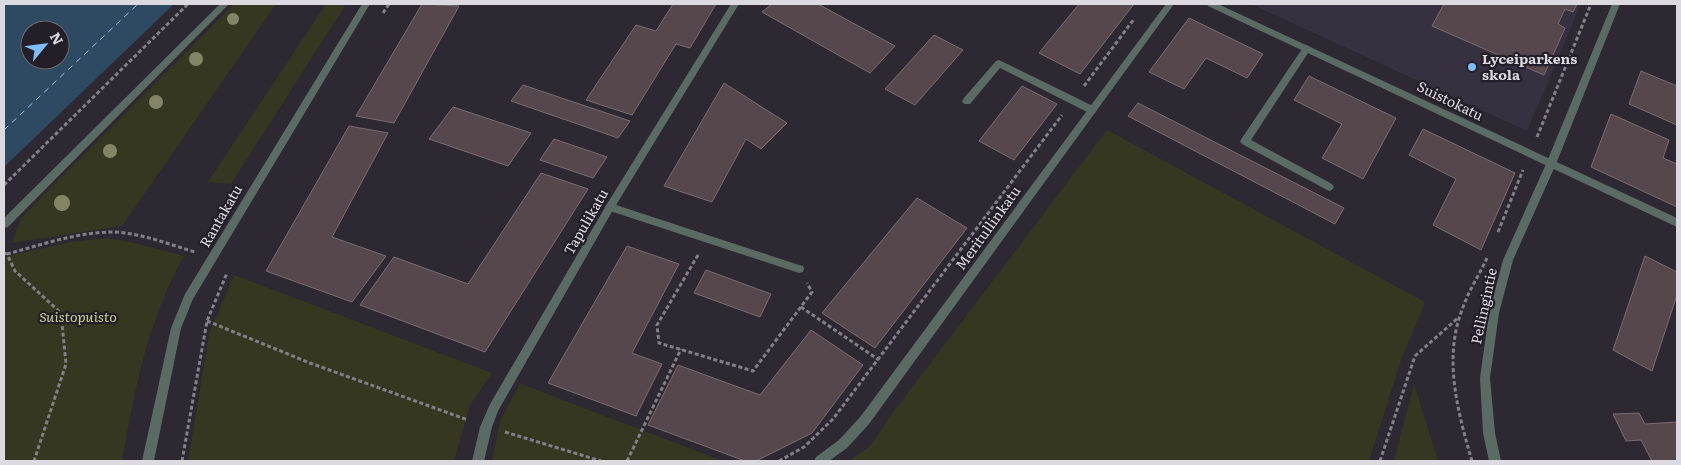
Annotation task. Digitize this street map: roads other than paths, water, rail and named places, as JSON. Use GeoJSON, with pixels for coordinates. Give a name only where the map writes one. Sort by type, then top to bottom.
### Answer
{"type":"FeatureCollection","features":[{"type":"Feature","properties":{"kind":"street"},"geometry":{"type":"LineString","coordinates":[[4,224],[226,4]]}},
{"type":"Feature","properties":{"kind":"street","name":"Rantakatu"},"geometry":{"type":"LineString","coordinates":[[148,461],[176,328],[189,297],[366,4]]}},
{"type":"Feature","properties":{"kind":"street","name":"Tapulikatu"},"geometry":{"type":"LineString","coordinates":[[478,461],[486,427],[494,408],[610,207],[735,4]]}},
{"type":"Feature","properties":{"kind":"street","name":"Meritullinkatu"},"geometry":{"type":"LineString","coordinates":[[820,461],[843,444],[865,420],[1170,4]]}},
{"type":"Feature","properties":{"kind":"street","name":"Suistokatu"},"geometry":{"type":"LineString","coordinates":[[1211,4],[1677,223]]}},
{"type":"Feature","properties":{"kind":"street","name":"Pellingintie"},"geometry":{"type":"LineString","coordinates":[[1495,461],[1490,433],[1485,378],[1494,313],[1508,260],[1551,164],[1616,4]]}},
{"type":"Feature","properties":{"kind":"street"},"geometry":{"type":"LineString","coordinates":[[1307,48],[1245,141],[1329,187]]}},
{"type":"Feature","properties":{"kind":"street"},"geometry":{"type":"LineString","coordinates":[[967,101],[1000,63],[1092,110]]}},
{"type":"Feature","properties":{"kind":"street"},"geometry":{"type":"LineString","coordinates":[[610,207],[798,269]]}},
{"type":"Feature","properties":{"kind":"water"},"geometry":{"type":"Polygon","coordinates":[[[4,4],[174,4],[4,167],[4,4]]]}},
{"type":"Feature","properties":{"kind":"place","name":"Lyceiparkens skola"},"geometry":{"type":"Point","coordinates":[1472,67]}},
{"type":"Feature","properties":{"kind":"park label","name":"Suistopuisto"},"geometry":{"type":"Point","coordinates":[78,317]}}]}
